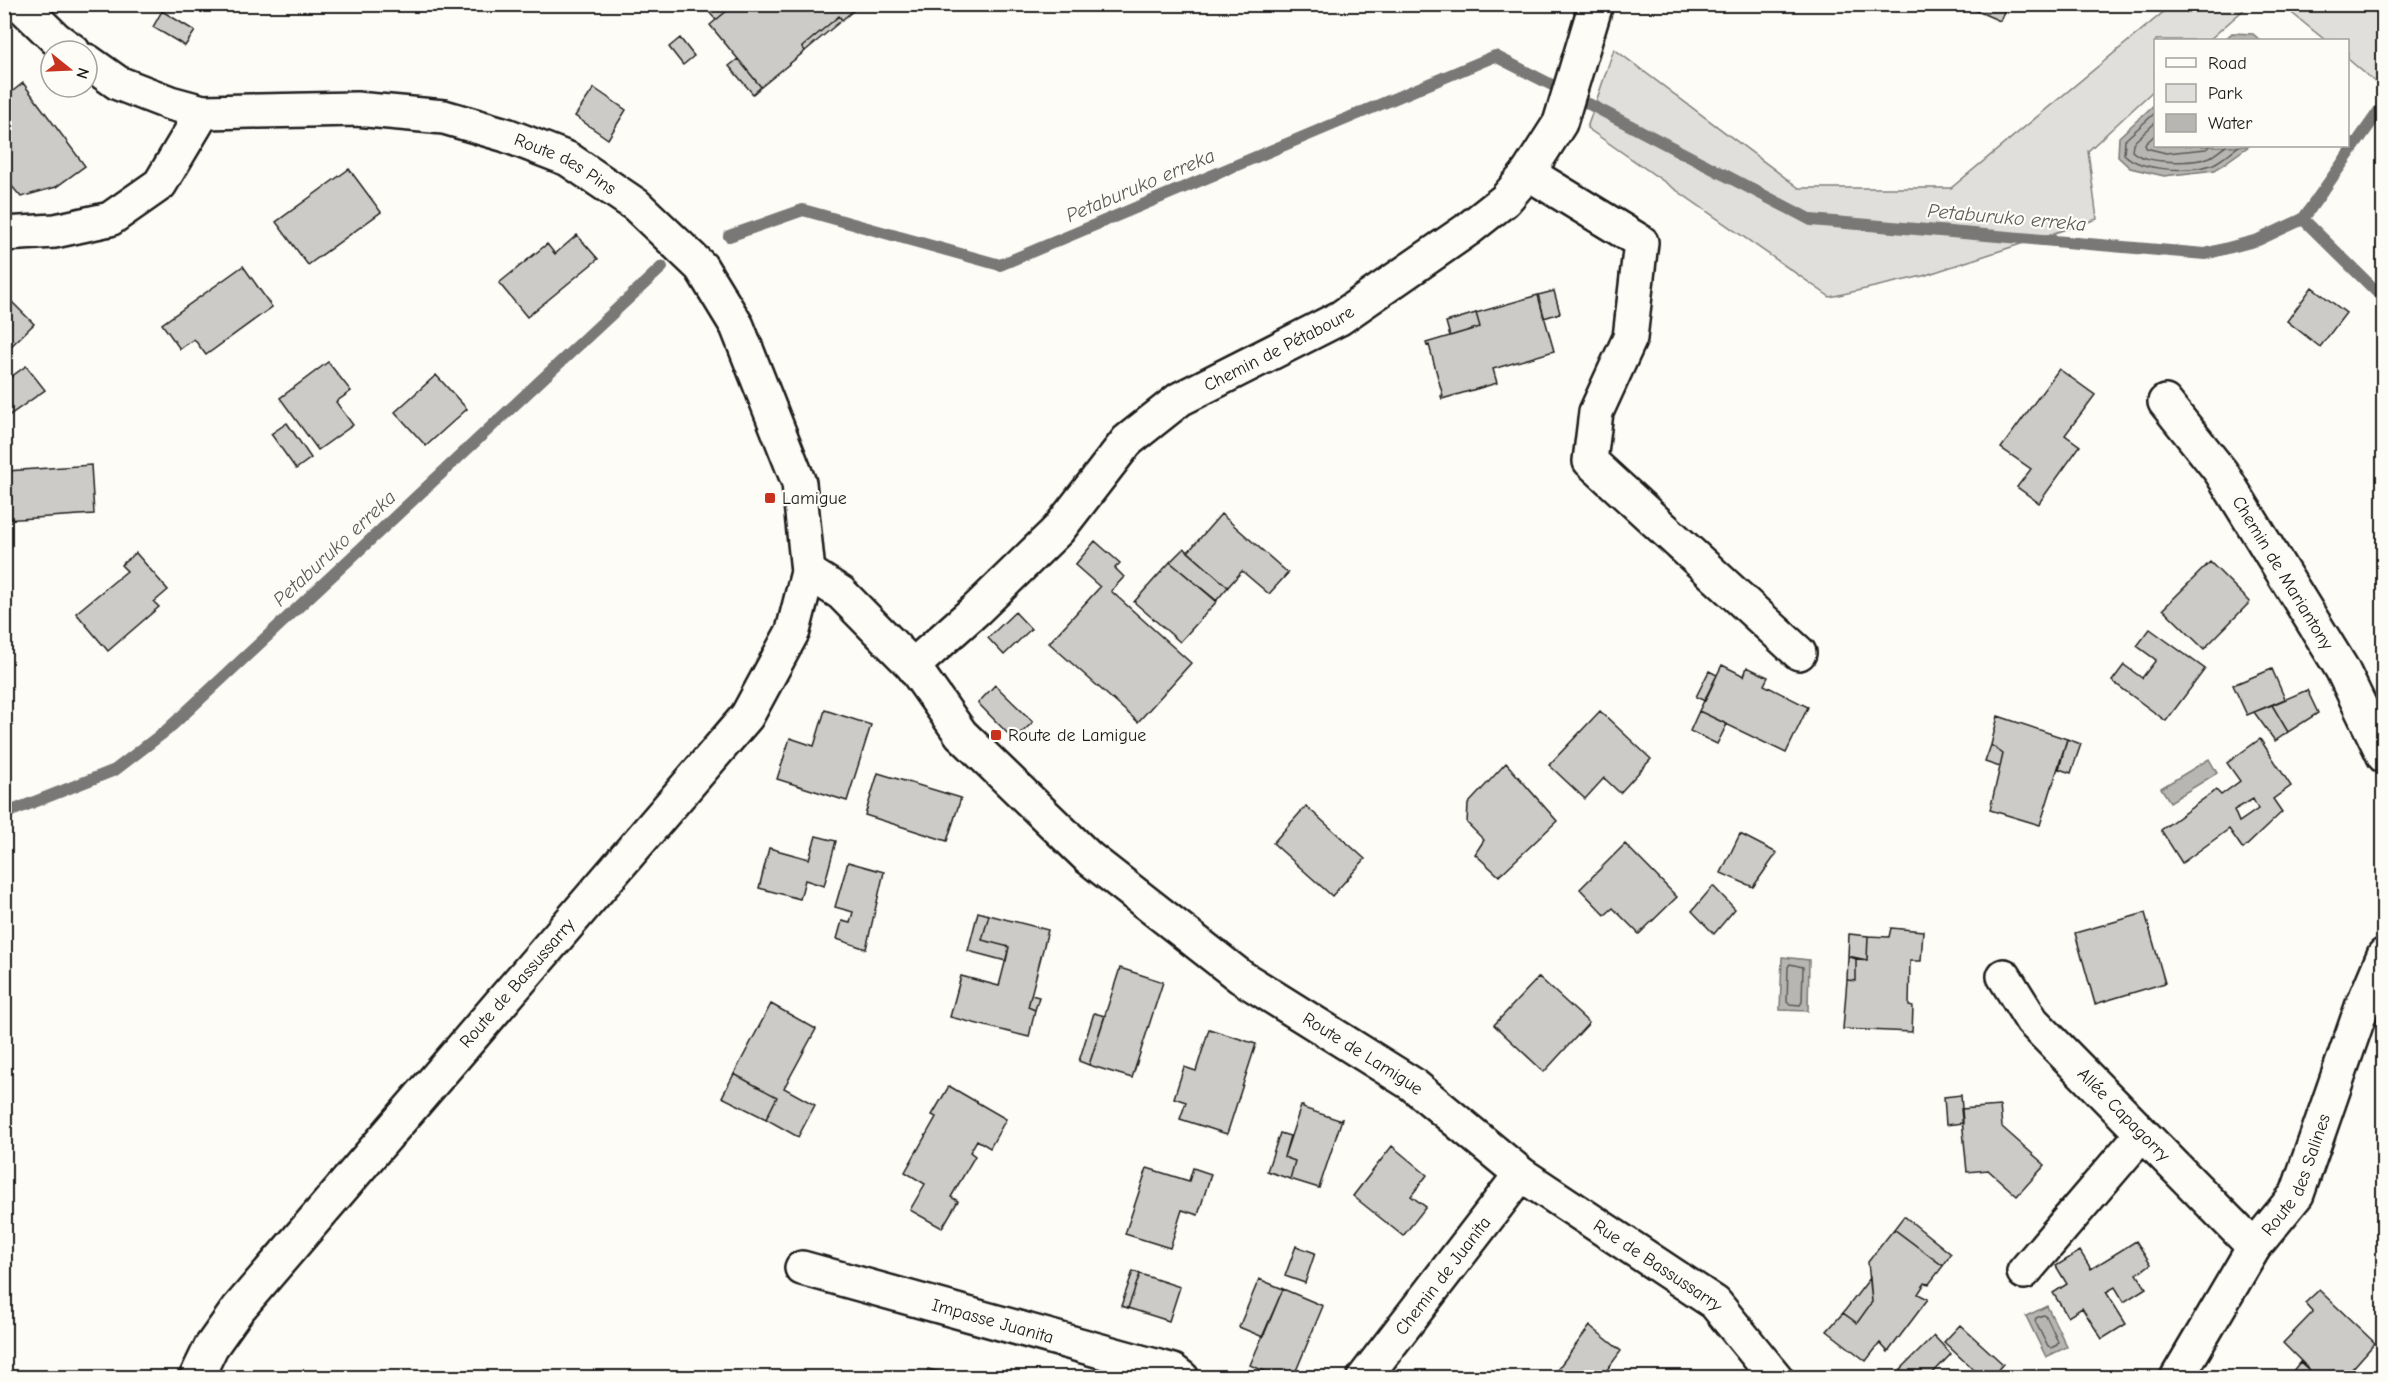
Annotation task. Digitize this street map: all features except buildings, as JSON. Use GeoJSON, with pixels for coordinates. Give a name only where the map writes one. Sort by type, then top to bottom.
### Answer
{"type":"FeatureCollection","features":[{"type":"Feature","properties":{"kind":"street"},"geometry":{"type":"LineString","coordinates":[[20,4],[56,39]]}},
{"type":"Feature","properties":{"kind":"street","name":"Chemin de Pétaboure"},"geometry":{"type":"LineString","coordinates":[[914,666],[977,609],[1058,530],[1127,441],[1180,399],[1340,318],[1467,230],[1505,200],[1528,172],[1560,123],[1596,4]]}},
{"type":"Feature","properties":{"kind":"street","name":"Route des Pins"},"geometry":{"type":"LineString","coordinates":[[99,70],[118,83],[170,103],[203,112],[356,109],[444,117],[506,135],[568,159],[636,205],[700,267],[737,326],[799,483],[808,572]]}},
{"type":"Feature","properties":{"kind":"street"},"geometry":{"type":"LineString","coordinates":[[4,234],[55,231],[110,219],[160,184],[203,112]]}},
{"type":"Feature","properties":{"kind":"street"},"geometry":{"type":"LineString","coordinates":[[1528,172],[1641,242],[1630,338],[1596,412],[1590,461],[1799,653]]}},
{"type":"Feature","properties":{"kind":"street","name":"Chemin de Mariantony"},"geometry":{"type":"LineString","coordinates":[[2165,402],[2227,482],[2342,669],[2384,756]]}},
{"type":"Feature","properties":{"kind":"street","name":"Route de Lamigue"},"geometry":{"type":"LineString","coordinates":[[808,572],[841,593],[914,666],[961,734],[1089,858],[1241,977],[1412,1084],[1521,1174]]}},
{"type":"Feature","properties":{"kind":"street","name":"Route de Bassussarry"},"geometry":{"type":"LineString","coordinates":[[196,1377],[211,1347],[238,1309],[747,716],[793,632],[808,572]]}},
{"type":"Feature","properties":{"kind":"street","name":"Route des Salines"},"geometry":{"type":"LineString","coordinates":[[2177,1377],[2254,1246],[2297,1194],[2362,1007],[2384,955]]}},
{"type":"Feature","properties":{"kind":"street","name":"Allée Capagorry"},"geometry":{"type":"LineString","coordinates":[[2004,976],[2032,1022],[2254,1246]]}},
{"type":"Feature","properties":{"kind":"street"},"geometry":{"type":"LineString","coordinates":[[2024,1272],[2142,1134]]}},
{"type":"Feature","properties":{"kind":"street","name":"Chemin de Juanita"},"geometry":{"type":"LineString","coordinates":[[1364,1377],[1521,1174]]}},
{"type":"Feature","properties":{"kind":"street","name":"Rue de Bassussarry"},"geometry":{"type":"LineString","coordinates":[[1521,1174],[1715,1303],[1776,1377]]}},
{"type":"Feature","properties":{"kind":"street","name":"Impasse Juanita"},"geometry":{"type":"LineString","coordinates":[[802,1268],[1173,1371],[1182,1377]]}},
{"type":"Feature","properties":{"kind":"green space"},"geometry":{"type":"Polygon","coordinates":[[[2172,5],[2249,5],[2210,39],[2154,39],[2154,90],[2088,151],[2097,219],[1923,276],[1830,297],[1587,128],[1614,49],[1799,188],[1951,188],[2172,5]]]}},
{"type":"Feature","properties":{"kind":"green space"},"geometry":{"type":"Polygon","coordinates":[[[2282,5],[2383,5],[2383,89],[2349,60],[2349,39],[2324,39],[2282,5]]]}},
{"type":"Feature","properties":{"kind":"water"},"geometry":{"type":"Polygon","coordinates":[[[2232,33],[2253,34],[2259,39],[2225,39],[2232,33]]]}},
{"type":"Feature","properties":{"kind":"water"},"geometry":{"type":"Polygon","coordinates":[[[2154,105],[2154,147],[2248,147],[2215,170],[2164,176],[2130,168],[2118,157],[2119,137],[2154,105]]]}},
{"type":"Feature","properties":{"kind":"water"},"geometry":{"type":"Polygon","coordinates":[[[2209,759],[2217,773],[2170,802],[2161,788],[2209,759]]]}},
{"type":"Feature","properties":{"kind":"water"},"geometry":{"type":"Polygon","coordinates":[[[1782,957],[1809,960],[1808,1011],[1780,1010],[1782,957]]]}},
{"type":"Feature","properties":{"kind":"water"},"geometry":{"type":"Polygon","coordinates":[[[2047,1306],[2067,1347],[2046,1357],[2026,1316],[2047,1306]]]}},
{"type":"Feature","properties":{"kind":"waterway","name":"Petaburuko erreka"},"geometry":{"type":"LineString","coordinates":[[729,236],[803,210],[1000,265],[1495,56],[1554,86]]}},
{"type":"Feature","properties":{"kind":"waterway","name":"Petaburuko erreka"},"geometry":{"type":"LineString","coordinates":[[1589,104],[1811,220],[2205,254],[2258,240],[2303,219],[2384,104]]}},
{"type":"Feature","properties":{"kind":"waterway"},"geometry":{"type":"LineString","coordinates":[[2303,219],[2384,299]]}},
{"type":"Feature","properties":{"kind":"waterway","name":"Petaburuko erreka"},"geometry":{"type":"LineString","coordinates":[[4,814],[115,770],[167,730],[662,267]]}},
{"type":"Feature","properties":{"kind":"place","name":"Lamigue"},"geometry":{"type":"Point","coordinates":[770,498]}},
{"type":"Feature","properties":{"kind":"place","name":"Route de Lamigue"},"geometry":{"type":"Point","coordinates":[996,735]}}]}
